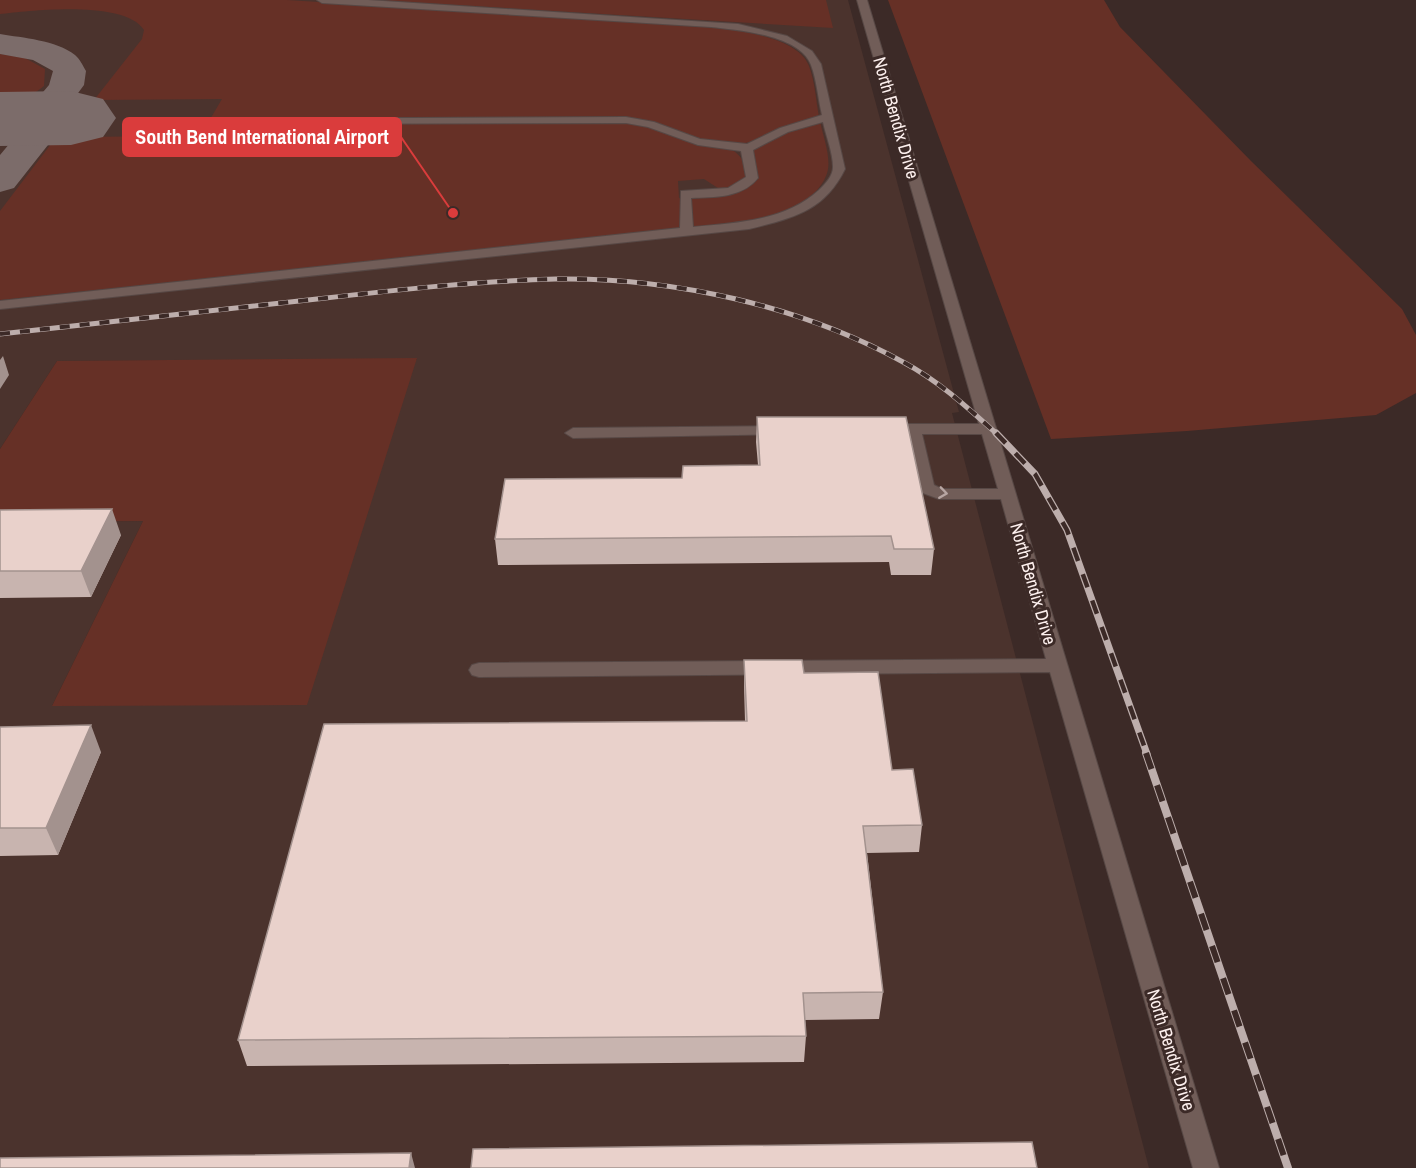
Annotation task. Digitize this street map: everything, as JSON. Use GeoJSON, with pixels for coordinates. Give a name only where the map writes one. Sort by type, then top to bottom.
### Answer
{"type":"FeatureCollection","features":[{"type":"Feature","properties":{"kind":"street"},"geometry":{"type":"LineString","coordinates":[[0,305],[749,225],[780,217],[810,205],[831,185],[839,169],[813,58],[788,41],[761,32],[711,24],[322,0]]}},
{"type":"Feature","properties":{"kind":"street","name":"North Bendix Drive"},"geometry":{"type":"LineString","coordinates":[[862,0],[1206,1168]]}},
{"type":"Feature","properties":{"kind":"street"},"geometry":{"type":"LineString","coordinates":[[216,123],[626,120],[650,124],[698,142],[749,148],[792,127],[828,117]]}},
{"type":"Feature","properties":{"kind":"street"},"geometry":{"type":"LineString","coordinates":[[687,232],[685,194],[725,192],[748,184],[752,174],[746,153],[749,148]]}},
{"type":"Feature","properties":{"kind":"street"},"geometry":{"type":"LineString","coordinates":[[913,428],[926,488],[939,494],[1007,494]]}},
{"type":"Feature","properties":{"kind":"street"},"geometry":{"type":"LineString","coordinates":[[866,429],[989,429]]}},
{"type":"Feature","properties":{"kind":"street"},"geometry":{"type":"LineString","coordinates":[[573,433],[795,430]]}},
{"type":"Feature","properties":{"kind":"street"},"geometry":{"type":"LineString","coordinates":[[479,670],[1057,665]]}},
{"type":"Feature","properties":{"kind":"shaded area"},"geometry":{"type":"Polygon","coordinates":[[[0,0],[848,0],[959,412],[952,413],[1149,1168],[0,1168],[0,522],[143,521],[52,706],[417,359],[57,361],[0,449],[0,0]]]}},
{"type":"Feature","properties":{"kind":"shaded area"},"geometry":{"type":"Polygon","coordinates":[[[0,0],[287,0],[722,28],[771,38],[795,49],[809,66],[819,117],[763,139],[734,144],[704,141],[652,124],[620,118],[209,121],[222,99],[94,100],[142,39],[144,30],[134,21],[118,14],[77,9],[0,14],[0,0]]]}},
{"type":"Feature","properties":{"kind":"shaded area"},"geometry":{"type":"Polygon","coordinates":[[[375,0],[826,0],[833,28],[375,0]]]}},
{"type":"Feature","properties":{"kind":"shaded area"},"geometry":{"type":"Polygon","coordinates":[[[888,0],[1104,0],[1120,27],[1251,161],[1402,309],[1416,335],[1416,393],[1376,415],[1187,431],[1051,439],[888,0]]]}},
{"type":"Feature","properties":{"kind":"shaded area"},"geometry":{"type":"Polygon","coordinates":[[[0,54],[25,58],[45,69],[44,86],[24,98],[0,100],[0,54]]]}},
{"type":"Feature","properties":{"kind":"shaded area"},"geometry":{"type":"Polygon","coordinates":[[[820,121],[827,149],[828,170],[817,190],[803,202],[767,217],[692,228],[690,198],[744,190],[753,183],[753,150],[778,135],[820,121]]]}},
{"type":"Feature","properties":{"kind":"shaded area"},"geometry":{"type":"Polygon","coordinates":[[[628,122],[729,148],[743,160],[748,177],[740,186],[721,190],[704,179],[678,181],[679,198],[682,199],[680,229],[0,300],[0,211],[54,140],[62,140],[65,137],[200,136],[208,124],[628,122]]]}},
{"type":"Feature","properties":{"kind":"shaded area"},"geometry":{"type":"Polygon","coordinates":[[[417,358],[307,705],[52,706],[143,521],[0,522],[0,449],[57,361],[417,358]]]}},
{"type":"Feature","properties":{"kind":"building"},"geometry":{"type":"Polygon","coordinates":[[[757,417],[906,417],[934,549],[894,549],[891,536],[495,539],[505,479],[682,478],[683,466],[760,465],[757,417]]]}},
{"type":"Feature","properties":{"kind":"building"},"geometry":{"type":"Polygon","coordinates":[[[112,509],[81,571],[0,571],[0,510],[112,509]]]}},
{"type":"Feature","properties":{"kind":"building"},"geometry":{"type":"Polygon","coordinates":[[[744,660],[802,660],[804,673],[878,672],[892,770],[913,769],[922,825],[863,826],[883,992],[803,993],[806,1036],[238,1040],[324,724],[747,721],[744,660]]]}},
{"type":"Feature","properties":{"kind":"building"},"geometry":{"type":"Polygon","coordinates":[[[91,725],[46,828],[0,828],[0,727],[91,725]]]}},
{"type":"Feature","properties":{"kind":"building"},"geometry":{"type":"Polygon","coordinates":[[[1032,1142],[1037,1168],[471,1168],[473,1149],[1032,1142]]]}},
{"type":"Feature","properties":{"kind":"building"},"geometry":{"type":"Polygon","coordinates":[[[411,1153],[409,1168],[0,1168],[0,1158],[411,1153]]]}},
{"type":"Feature","properties":{"kind":"taxiway"},"geometry":{"type":"LineString","coordinates":[[0,44],[44,53],[65,63],[70,71],[69,80],[63,90],[39,118]]}},
{"type":"Feature","properties":{"kind":"taxiway"},"geometry":{"type":"LineString","coordinates":[[0,180],[50,118]]}},
{"type":"Feature","properties":{"kind":"runway"},"geometry":{"type":"LineString","coordinates":[[0,119],[71,118]]}},
{"type":"Feature","properties":{"kind":"railway"},"geometry":{"type":"LineString","coordinates":[[0,334],[466,284],[556,279],[645,283],[735,299],[822,325],[864,342],[929,378],[997,435]]}},
{"type":"Feature","properties":{"kind":"railway"},"geometry":{"type":"LineString","coordinates":[[997,435],[1035,474],[1067,530],[1147,754]]}},
{"type":"Feature","properties":{"kind":"railway"},"geometry":{"type":"LineString","coordinates":[[1146,753],[1288,1168]]}},
{"type":"Feature","properties":{"kind":"place","name":"South Bend International Airport"},"geometry":{"type":"Point","coordinates":[453,213]}}]}
